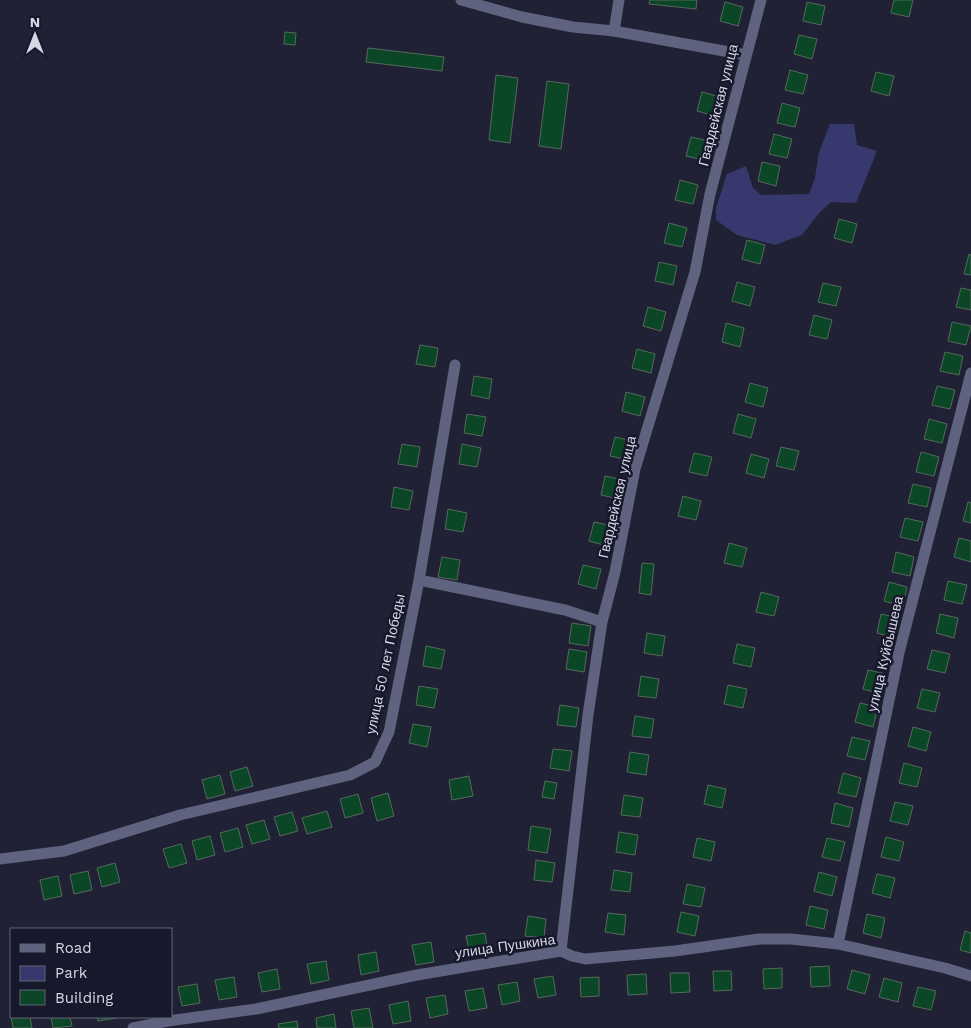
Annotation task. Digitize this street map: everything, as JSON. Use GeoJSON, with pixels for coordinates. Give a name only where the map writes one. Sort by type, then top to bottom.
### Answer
{"type":"FeatureCollection","features":[{"type":"Feature","properties":{"kind":"street"},"geometry":{"type":"LineString","coordinates":[[461,0],[522,18],[574,27],[614,31],[746,55]]}},
{"type":"Feature","properties":{"kind":"street"},"geometry":{"type":"LineString","coordinates":[[614,31],[618,0]]}},
{"type":"Feature","properties":{"kind":"street","name":"Гвардейская улица"},"geometry":{"type":"LineString","coordinates":[[561,951],[588,715],[602,622],[615,572],[635,470],[695,272],[710,194],[761,0]]}},
{"type":"Feature","properties":{"kind":"street","name":"улица 50 лет Победы"},"geometry":{"type":"LineString","coordinates":[[0,859],[64,851],[180,815],[350,775],[375,762],[389,732],[419,580],[455,365]]}},
{"type":"Feature","properties":{"kind":"street","name":"улица Куйбышева"},"geometry":{"type":"LineString","coordinates":[[838,944],[899,653],[971,373]]}},
{"type":"Feature","properties":{"kind":"street"},"geometry":{"type":"LineString","coordinates":[[419,580],[565,610],[602,622]]}},
{"type":"Feature","properties":{"kind":"street","name":"улица Пушкина"},"geometry":{"type":"LineString","coordinates":[[133,1028],[168,1021],[256,1009],[417,975],[561,951],[585,959],[759,939],[791,939],[838,944],[945,968],[971,976]]}},
{"type":"Feature","properties":{"kind":"green space"},"geometry":{"type":"Polygon","coordinates":[[[830,124],[854,124],[857,145],[877,151],[856,203],[831,202],[819,213],[802,235],[775,245],[737,235],[716,220],[716,208],[727,174],[746,166],[753,188],[761,195],[809,194],[815,178],[819,152],[830,124]]]}},
{"type":"Feature","properties":{"kind":"building"},"geometry":{"type":"Polygon","coordinates":[[[650,0],[697,0],[696,9],[649,4],[650,0]]]}},
{"type":"Feature","properties":{"kind":"building"},"geometry":{"type":"Polygon","coordinates":[[[894,0],[913,0],[909,17],[891,13],[894,0]]]}},
{"type":"Feature","properties":{"kind":"building"},"geometry":{"type":"Polygon","coordinates":[[[725,2],[743,7],[738,26],[720,21],[725,2]]]}},
{"type":"Feature","properties":{"kind":"building"},"geometry":{"type":"Polygon","coordinates":[[[807,2],[825,6],[821,25],[803,21],[807,2]]]}},
{"type":"Feature","properties":{"kind":"building"},"geometry":{"type":"Polygon","coordinates":[[[285,32],[296,33],[295,45],[284,44],[285,32]]]}},
{"type":"Feature","properties":{"kind":"building"},"geometry":{"type":"Polygon","coordinates":[[[799,35],[817,39],[812,59],[794,54],[799,35]]]}},
{"type":"Feature","properties":{"kind":"building"},"geometry":{"type":"Polygon","coordinates":[[[368,48],[444,57],[442,71],[366,62],[368,48]]]}},
{"type":"Feature","properties":{"kind":"building"},"geometry":{"type":"Polygon","coordinates":[[[790,70],[808,75],[803,94],[785,90],[790,70]]]}},
{"type":"Feature","properties":{"kind":"building"},"geometry":{"type":"Polygon","coordinates":[[[876,72],[894,76],[889,96],[871,91],[876,72]]]}},
{"type":"Feature","properties":{"kind":"building"},"geometry":{"type":"Polygon","coordinates":[[[496,75],[518,78],[510,143],[489,140],[496,75]]]}},
{"type":"Feature","properties":{"kind":"building"},"geometry":{"type":"Polygon","coordinates":[[[547,81],[569,84],[561,149],[539,146],[547,81]]]}},
{"type":"Feature","properties":{"kind":"building"},"geometry":{"type":"Polygon","coordinates":[[[702,92],[720,97],[715,116],[697,111],[702,92]]]}},
{"type":"Feature","properties":{"kind":"building"},"geometry":{"type":"Polygon","coordinates":[[[782,103],[800,108],[795,127],[777,123],[782,103]]]}},
{"type":"Feature","properties":{"kind":"building"},"geometry":{"type":"Polygon","coordinates":[[[774,134],[792,139],[787,158],[769,154],[774,134]]]}},
{"type":"Feature","properties":{"kind":"building"},"geometry":{"type":"Polygon","coordinates":[[[691,137],[709,141],[704,160],[686,156],[691,137]]]}},
{"type":"Feature","properties":{"kind":"building"},"geometry":{"type":"Polygon","coordinates":[[[762,162],[780,166],[776,186],[758,181],[762,162]]]}},
{"type":"Feature","properties":{"kind":"building"},"geometry":{"type":"Polygon","coordinates":[[[680,180],[698,185],[693,204],[675,200],[680,180]]]}},
{"type":"Feature","properties":{"kind":"building"},"geometry":{"type":"Polygon","coordinates":[[[839,219],[857,224],[852,243],[834,238],[839,219]]]}},
{"type":"Feature","properties":{"kind":"building"},"geometry":{"type":"Polygon","coordinates":[[[669,223],[687,228],[682,247],[664,243],[669,223]]]}},
{"type":"Feature","properties":{"kind":"building"},"geometry":{"type":"Polygon","coordinates":[[[747,240],[765,245],[760,264],[742,259],[747,240]]]}},
{"type":"Feature","properties":{"kind":"building"},"geometry":{"type":"Polygon","coordinates":[[[969,254],[971,255],[971,275],[964,274],[969,254]]]}},
{"type":"Feature","properties":{"kind":"building"},"geometry":{"type":"Polygon","coordinates":[[[659,262],[677,266],[673,285],[655,281],[659,262]]]}},
{"type":"Feature","properties":{"kind":"building"},"geometry":{"type":"Polygon","coordinates":[[[737,282],[755,287],[750,306],[732,301],[737,282]]]}},
{"type":"Feature","properties":{"kind":"building"},"geometry":{"type":"Polygon","coordinates":[[[823,283],[841,287],[836,306],[818,302],[823,283]]]}},
{"type":"Feature","properties":{"kind":"building"},"geometry":{"type":"Polygon","coordinates":[[[961,288],[971,290],[971,310],[956,307],[961,288]]]}},
{"type":"Feature","properties":{"kind":"building"},"geometry":{"type":"Polygon","coordinates":[[[648,307],[666,312],[661,331],[643,326],[648,307]]]}},
{"type":"Feature","properties":{"kind":"building"},"geometry":{"type":"Polygon","coordinates":[[[814,315],[832,320],[827,339],[809,335],[814,315]]]}},
{"type":"Feature","properties":{"kind":"building"},"geometry":{"type":"Polygon","coordinates":[[[952,322],[971,326],[966,345],[948,341],[952,322]]]}},
{"type":"Feature","properties":{"kind":"building"},"geometry":{"type":"Polygon","coordinates":[[[726,323],[744,328],[740,347],[722,342],[726,323]]]}},
{"type":"Feature","properties":{"kind":"building"},"geometry":{"type":"Polygon","coordinates":[[[420,345],[438,348],[435,367],[416,364],[420,345]]]}},
{"type":"Feature","properties":{"kind":"building"},"geometry":{"type":"Polygon","coordinates":[[[637,349],[655,354],[651,373],[632,368],[637,349]]]}},
{"type":"Feature","properties":{"kind":"building"},"geometry":{"type":"Polygon","coordinates":[[[945,352],[963,356],[959,375],[940,371],[945,352]]]}},
{"type":"Feature","properties":{"kind":"building"},"geometry":{"type":"Polygon","coordinates":[[[474,376],[492,379],[489,399],[471,395],[474,376]]]}},
{"type":"Feature","properties":{"kind":"building"},"geometry":{"type":"Polygon","coordinates":[[[750,383],[768,388],[763,407],[745,402],[750,383]]]}},
{"type":"Feature","properties":{"kind":"building"},"geometry":{"type":"Polygon","coordinates":[[[937,386],[955,390],[950,409],[932,405],[937,386]]]}},
{"type":"Feature","properties":{"kind":"building"},"geometry":{"type":"Polygon","coordinates":[[[626,392],[645,397],[640,416],[622,411],[626,392]]]}},
{"type":"Feature","properties":{"kind":"building"},"geometry":{"type":"Polygon","coordinates":[[[467,414],[486,417],[482,436],[464,433],[467,414]]]}},
{"type":"Feature","properties":{"kind":"building"},"geometry":{"type":"Polygon","coordinates":[[[738,414],[756,419],[751,438],[733,433],[738,414]]]}},
{"type":"Feature","properties":{"kind":"building"},"geometry":{"type":"Polygon","coordinates":[[[929,419],[947,424],[942,443],[924,439],[929,419]]]}},
{"type":"Feature","properties":{"kind":"building"},"geometry":{"type":"Polygon","coordinates":[[[615,437],[633,441],[629,460],[610,456],[615,437]]]}},
{"type":"Feature","properties":{"kind":"building"},"geometry":{"type":"Polygon","coordinates":[[[402,444],[420,447],[417,467],[398,464],[402,444]]]}},
{"type":"Feature","properties":{"kind":"building"},"geometry":{"type":"Polygon","coordinates":[[[462,444],[481,448],[477,467],[459,464],[462,444]]]}},
{"type":"Feature","properties":{"kind":"building"},"geometry":{"type":"Polygon","coordinates":[[[781,447],[799,451],[794,470],[776,466],[781,447]]]}},
{"type":"Feature","properties":{"kind":"building"},"geometry":{"type":"Polygon","coordinates":[[[921,452],[939,457],[934,476],[916,472],[921,452]]]}},
{"type":"Feature","properties":{"kind":"building"},"geometry":{"type":"Polygon","coordinates":[[[694,453],[712,457],[707,476],[689,472],[694,453]]]}},
{"type":"Feature","properties":{"kind":"building"},"geometry":{"type":"Polygon","coordinates":[[[751,454],[769,459],[764,478],[746,473],[751,454]]]}},
{"type":"Feature","properties":{"kind":"building"},"geometry":{"type":"Polygon","coordinates":[[[605,476],[624,480],[619,499],[601,495],[605,476]]]}},
{"type":"Feature","properties":{"kind":"building"},"geometry":{"type":"Polygon","coordinates":[[[913,484],[931,488],[927,507],[908,503],[913,484]]]}},
{"type":"Feature","properties":{"kind":"building"},"geometry":{"type":"Polygon","coordinates":[[[394,487],[413,491],[409,510],[391,507],[394,487]]]}},
{"type":"Feature","properties":{"kind":"building"},"geometry":{"type":"Polygon","coordinates":[[[683,496],[701,501],[696,520],[678,516],[683,496]]]}},
{"type":"Feature","properties":{"kind":"building"},"geometry":{"type":"Polygon","coordinates":[[[968,502],[971,503],[971,523],[963,521],[968,502]]]}},
{"type":"Feature","properties":{"kind":"building"},"geometry":{"type":"Polygon","coordinates":[[[448,509],[467,513],[463,532],[445,529],[448,509]]]}},
{"type":"Feature","properties":{"kind":"building"},"geometry":{"type":"Polygon","coordinates":[[[905,518],[923,522],[918,541],[900,537],[905,518]]]}},
{"type":"Feature","properties":{"kind":"building"},"geometry":{"type":"Polygon","coordinates":[[[594,522],[612,526],[607,546],[589,541],[594,522]]]}},
{"type":"Feature","properties":{"kind":"building"},"geometry":{"type":"Polygon","coordinates":[[[959,538],[971,541],[971,562],[954,557],[959,538]]]}},
{"type":"Feature","properties":{"kind":"building"},"geometry":{"type":"Polygon","coordinates":[[[729,543],[747,548],[742,567],[724,563],[729,543]]]}},
{"type":"Feature","properties":{"kind":"building"},"geometry":{"type":"Polygon","coordinates":[[[896,552],[914,557],[910,576],[892,572],[896,552]]]}},
{"type":"Feature","properties":{"kind":"building"},"geometry":{"type":"Polygon","coordinates":[[[442,557],[460,560],[457,580],[438,577],[442,557]]]}},
{"type":"Feature","properties":{"kind":"building"},"geometry":{"type":"Polygon","coordinates":[[[642,563],[654,564],[651,595],[639,593],[642,563]]]}},
{"type":"Feature","properties":{"kind":"building"},"geometry":{"type":"Polygon","coordinates":[[[583,565],[601,569],[596,589],[578,584],[583,565]]]}},
{"type":"Feature","properties":{"kind":"building"},"geometry":{"type":"Polygon","coordinates":[[[948,581],[967,585],[962,604],[944,600],[948,581]]]}},
{"type":"Feature","properties":{"kind":"building"},"geometry":{"type":"Polygon","coordinates":[[[889,582],[907,587],[903,606],[884,601],[889,582]]]}},
{"type":"Feature","properties":{"kind":"building"},"geometry":{"type":"Polygon","coordinates":[[[761,592],[779,597],[774,616],[756,612],[761,592]]]}},
{"type":"Feature","properties":{"kind":"building"},"geometry":{"type":"Polygon","coordinates":[[[881,614],[899,618],[895,638],[877,633],[881,614]]]}},
{"type":"Feature","properties":{"kind":"building"},"geometry":{"type":"Polygon","coordinates":[[[940,614],[958,618],[954,638],[936,633],[940,614]]]}},
{"type":"Feature","properties":{"kind":"building"},"geometry":{"type":"Polygon","coordinates":[[[572,623],[591,626],[588,646],[569,643],[572,623]]]}},
{"type":"Feature","properties":{"kind":"building"},"geometry":{"type":"Polygon","coordinates":[[[647,633],[665,636],[662,656],[644,653],[647,633]]]}},
{"type":"Feature","properties":{"kind":"building"},"geometry":{"type":"Polygon","coordinates":[[[737,644],[755,648],[751,667],[733,663],[737,644]]]}},
{"type":"Feature","properties":{"kind":"building"},"geometry":{"type":"Polygon","coordinates":[[[426,646],[445,650],[441,669],[423,666],[426,646]]]}},
{"type":"Feature","properties":{"kind":"building"},"geometry":{"type":"Polygon","coordinates":[[[569,649],[587,652],[584,672],[566,669],[569,649]]]}},
{"type":"Feature","properties":{"kind":"building"},"geometry":{"type":"Polygon","coordinates":[[[932,650],[950,654],[945,673],[927,669],[932,650]]]}},
{"type":"Feature","properties":{"kind":"building"},"geometry":{"type":"Polygon","coordinates":[[[868,670],[886,674],[881,694],[863,689],[868,670]]]}},
{"type":"Feature","properties":{"kind":"building"},"geometry":{"type":"Polygon","coordinates":[[[641,676],[659,679],[656,698],[638,696],[641,676]]]}},
{"type":"Feature","properties":{"kind":"building"},"geometry":{"type":"Polygon","coordinates":[[[728,685],[747,689],[743,708],[724,704],[728,685]]]}},
{"type":"Feature","properties":{"kind":"building"},"geometry":{"type":"Polygon","coordinates":[[[419,686],[438,689],[434,708],[416,705],[419,686]]]}},
{"type":"Feature","properties":{"kind":"building"},"geometry":{"type":"Polygon","coordinates":[[[922,689],[940,693],[935,712],[917,708],[922,689]]]}},
{"type":"Feature","properties":{"kind":"building"},"geometry":{"type":"Polygon","coordinates":[[[860,703],[878,707],[873,727],[855,722],[860,703]]]}},
{"type":"Feature","properties":{"kind":"building"},"geometry":{"type":"Polygon","coordinates":[[[560,705],[579,708],[576,727],[557,725],[560,705]]]}},
{"type":"Feature","properties":{"kind":"building"},"geometry":{"type":"Polygon","coordinates":[[[635,716],[654,719],[651,738],[632,736],[635,716]]]}},
{"type":"Feature","properties":{"kind":"building"},"geometry":{"type":"Polygon","coordinates":[[[413,724],[431,727],[427,747],[409,743],[413,724]]]}},
{"type":"Feature","properties":{"kind":"building"},"geometry":{"type":"Polygon","coordinates":[[[913,727],[931,732],[926,751],[908,746],[913,727]]]}},
{"type":"Feature","properties":{"kind":"building"},"geometry":{"type":"Polygon","coordinates":[[[852,737],[870,741],[865,760],[847,756],[852,737]]]}},
{"type":"Feature","properties":{"kind":"building"},"geometry":{"type":"Polygon","coordinates":[[[553,749],[572,751],[569,771],[550,768],[553,749]]]}},
{"type":"Feature","properties":{"kind":"building"},"geometry":{"type":"Polygon","coordinates":[[[630,752],[649,755],[646,775],[627,772],[630,752]]]}},
{"type":"Feature","properties":{"kind":"building"},"geometry":{"type":"Polygon","coordinates":[[[904,763],[922,768],[917,787],[899,783],[904,763]]]}},
{"type":"Feature","properties":{"kind":"building"},"geometry":{"type":"Polygon","coordinates":[[[247,767],[253,786],[235,791],[230,772],[247,767]]]}},
{"type":"Feature","properties":{"kind":"building"},"geometry":{"type":"Polygon","coordinates":[[[843,773],[861,778],[856,797],[838,793],[843,773]]]}},
{"type":"Feature","properties":{"kind":"building"},"geometry":{"type":"Polygon","coordinates":[[[220,775],[225,794],[207,799],[202,780],[220,775]]]}},
{"type":"Feature","properties":{"kind":"building"},"geometry":{"type":"Polygon","coordinates":[[[469,776],[473,796],[452,800],[449,780],[469,776]]]}},
{"type":"Feature","properties":{"kind":"building"},"geometry":{"type":"Polygon","coordinates":[[[545,781],[557,783],[554,799],[542,797],[545,781]]]}},
{"type":"Feature","properties":{"kind":"building"},"geometry":{"type":"Polygon","coordinates":[[[708,785],[726,789],[722,808],[704,804],[708,785]]]}},
{"type":"Feature","properties":{"kind":"building"},"geometry":{"type":"Polygon","coordinates":[[[388,793],[394,816],[377,821],[371,798],[388,793]]]}},
{"type":"Feature","properties":{"kind":"building"},"geometry":{"type":"Polygon","coordinates":[[[358,794],[363,813],[345,818],[340,799],[358,794]]]}},
{"type":"Feature","properties":{"kind":"building"},"geometry":{"type":"Polygon","coordinates":[[[624,795],[643,798],[640,817],[621,815],[624,795]]]}},
{"type":"Feature","properties":{"kind":"building"},"geometry":{"type":"Polygon","coordinates":[[[895,802],[913,806],[908,825],[890,821],[895,802]]]}},
{"type":"Feature","properties":{"kind":"building"},"geometry":{"type":"Polygon","coordinates":[[[835,803],[853,808],[849,827],[831,823],[835,803]]]}},
{"type":"Feature","properties":{"kind":"building"},"geometry":{"type":"Polygon","coordinates":[[[327,811],[332,827],[307,834],[302,818],[327,811]]]}},
{"type":"Feature","properties":{"kind":"building"},"geometry":{"type":"Polygon","coordinates":[[[292,812],[298,831],[280,836],[274,817],[292,812]]]}},
{"type":"Feature","properties":{"kind":"building"},"geometry":{"type":"Polygon","coordinates":[[[264,820],[270,839],[252,844],[246,825],[264,820]]]}},
{"type":"Feature","properties":{"kind":"building"},"geometry":{"type":"Polygon","coordinates":[[[531,826],[551,829],[547,853],[528,850],[531,826]]]}},
{"type":"Feature","properties":{"kind":"building"},"geometry":{"type":"Polygon","coordinates":[[[238,828],[243,847],[225,852],[220,833],[238,828]]]}},
{"type":"Feature","properties":{"kind":"building"},"geometry":{"type":"Polygon","coordinates":[[[619,832],[638,835],[635,855],[616,852],[619,832]]]}},
{"type":"Feature","properties":{"kind":"building"},"geometry":{"type":"Polygon","coordinates":[[[210,836],[215,855],[197,860],[192,841],[210,836]]]}},
{"type":"Feature","properties":{"kind":"building"},"geometry":{"type":"Polygon","coordinates":[[[886,837],[904,842],[899,861],[881,857],[886,837]]]}},
{"type":"Feature","properties":{"kind":"building"},"geometry":{"type":"Polygon","coordinates":[[[697,838],[715,842],[711,861],[693,857],[697,838]]]}},
{"type":"Feature","properties":{"kind":"building"},"geometry":{"type":"Polygon","coordinates":[[[827,838],[845,842],[840,861],[822,857],[827,838]]]}},
{"type":"Feature","properties":{"kind":"building"},"geometry":{"type":"Polygon","coordinates":[[[181,844],[187,863],[169,868],[163,849],[181,844]]]}},
{"type":"Feature","properties":{"kind":"building"},"geometry":{"type":"Polygon","coordinates":[[[536,860],[555,863],[552,882],[534,880],[536,860]]]}},
{"type":"Feature","properties":{"kind":"building"},"geometry":{"type":"Polygon","coordinates":[[[115,863],[120,882],[102,887],[97,868],[115,863]]]}},
{"type":"Feature","properties":{"kind":"building"},"geometry":{"type":"Polygon","coordinates":[[[614,870],[632,873],[630,892],[611,890],[614,870]]]}},
{"type":"Feature","properties":{"kind":"building"},"geometry":{"type":"Polygon","coordinates":[[[88,871],[92,890],[74,894],[70,875],[88,871]]]}},
{"type":"Feature","properties":{"kind":"building"},"geometry":{"type":"Polygon","coordinates":[[[819,872],[837,877],[832,896],[814,891],[819,872]]]}},
{"type":"Feature","properties":{"kind":"building"},"geometry":{"type":"Polygon","coordinates":[[[877,874],[895,878],[890,898],[872,893],[877,874]]]}},
{"type":"Feature","properties":{"kind":"building"},"geometry":{"type":"Polygon","coordinates":[[[58,876],[62,896],[44,900],[40,880],[58,876]]]}},
{"type":"Feature","properties":{"kind":"building"},"geometry":{"type":"Polygon","coordinates":[[[687,884],[705,888],[701,907],[683,904],[687,884]]]}},
{"type":"Feature","properties":{"kind":"building"},"geometry":{"type":"Polygon","coordinates":[[[810,906],[828,910],[824,929],[806,925],[810,906]]]}},
{"type":"Feature","properties":{"kind":"building"},"geometry":{"type":"Polygon","coordinates":[[[681,912],[699,916],[695,936],[677,932],[681,912]]]}},
{"type":"Feature","properties":{"kind":"building"},"geometry":{"type":"Polygon","coordinates":[[[608,913],[626,915],[624,935],[605,932],[608,913]]]}},
{"type":"Feature","properties":{"kind":"building"},"geometry":{"type":"Polygon","coordinates":[[[867,914],[885,918],[881,938],[863,933],[867,914]]]}},
{"type":"Feature","properties":{"kind":"building"},"geometry":{"type":"Polygon","coordinates":[[[528,916],[546,919],[544,938],[525,936],[528,916]]]}},
{"type":"Feature","properties":{"kind":"building"},"geometry":{"type":"Polygon","coordinates":[[[965,931],[971,933],[971,953],[960,950],[965,931]]]}},
{"type":"Feature","properties":{"kind":"building"},"geometry":{"type":"Polygon","coordinates":[[[485,933],[488,952],[470,955],[466,936],[485,933]]]}},
{"type":"Feature","properties":{"kind":"building"},"geometry":{"type":"Polygon","coordinates":[[[431,942],[434,962],[416,965],[412,945],[431,942]]]}},
{"type":"Feature","properties":{"kind":"building"},"geometry":{"type":"Polygon","coordinates":[[[376,952],[379,971],[361,975],[358,955],[376,952]]]}},
{"type":"Feature","properties":{"kind":"building"},"geometry":{"type":"Polygon","coordinates":[[[326,961],[329,980],[311,984],[307,964],[326,961]]]}},
{"type":"Feature","properties":{"kind":"building"},"geometry":{"type":"Polygon","coordinates":[[[829,966],[830,986],[811,987],[810,967],[829,966]]]}},
{"type":"Feature","properties":{"kind":"building"},"geometry":{"type":"Polygon","coordinates":[[[782,968],[782,988],[764,989],[763,969],[782,968]]]}},
{"type":"Feature","properties":{"kind":"building"},"geometry":{"type":"Polygon","coordinates":[[[277,969],[280,989],[262,992],[258,973],[277,969]]]}},
{"type":"Feature","properties":{"kind":"building"},"geometry":{"type":"Polygon","coordinates":[[[852,970],[870,975],[865,994],[847,989],[852,970]]]}},
{"type":"Feature","properties":{"kind":"building"},"geometry":{"type":"Polygon","coordinates":[[[713,971],[731,971],[732,990],[714,991],[713,971]]]}},
{"type":"Feature","properties":{"kind":"building"},"geometry":{"type":"Polygon","coordinates":[[[670,973],[689,973],[690,992],[671,993],[670,973]]]}},
{"type":"Feature","properties":{"kind":"building"},"geometry":{"type":"Polygon","coordinates":[[[646,974],[647,994],[628,995],[627,975],[646,974]]]}},
{"type":"Feature","properties":{"kind":"building"},"geometry":{"type":"Polygon","coordinates":[[[553,976],[556,995],[538,998],[534,979],[553,976]]]}},
{"type":"Feature","properties":{"kind":"building"},"geometry":{"type":"Polygon","coordinates":[[[234,977],[237,997],[219,1000],[215,980],[234,977]]]}},
{"type":"Feature","properties":{"kind":"building"},"geometry":{"type":"Polygon","coordinates":[[[599,977],[599,996],[581,997],[580,978],[599,977]]]}},
{"type":"Feature","properties":{"kind":"building"},"geometry":{"type":"Polygon","coordinates":[[[884,978],[902,983],[898,1002],[879,997],[884,978]]]}},
{"type":"Feature","properties":{"kind":"building"},"geometry":{"type":"Polygon","coordinates":[[[517,982],[520,1001],[502,1005],[498,985],[517,982]]]}},
{"type":"Feature","properties":{"kind":"building"},"geometry":{"type":"Polygon","coordinates":[[[197,984],[200,1003],[182,1006],[178,987],[197,984]]]}},
{"type":"Feature","properties":{"kind":"building"},"geometry":{"type":"Polygon","coordinates":[[[918,987],[936,991],[931,1010],[913,1006],[918,987]]]}},
{"type":"Feature","properties":{"kind":"building"},"geometry":{"type":"Polygon","coordinates":[[[483,988],[487,1008],[469,1011],[465,991],[483,988]]]}},
{"type":"Feature","properties":{"kind":"building"},"geometry":{"type":"Polygon","coordinates":[[[445,995],[448,1014],[430,1018],[426,998],[445,995]]]}},
{"type":"Feature","properties":{"kind":"building"},"geometry":{"type":"Polygon","coordinates":[[[408,1001],[411,1021],[393,1024],[389,1005],[408,1001]]]}},
{"type":"Feature","properties":{"kind":"building"},"geometry":{"type":"Polygon","coordinates":[[[369,1008],[373,1028],[354,1028],[351,1011],[369,1008]]]}},
{"type":"Feature","properties":{"kind":"building"},"geometry":{"type":"Polygon","coordinates":[[[334,1014],[336,1028],[317,1028],[316,1018],[334,1014]]]}},
{"type":"Feature","properties":{"kind":"building"},"geometry":{"type":"Polygon","coordinates":[[[11,1018],[30,1018],[32,1028],[13,1028],[11,1018]]]}},
{"type":"Feature","properties":{"kind":"building"},"geometry":{"type":"Polygon","coordinates":[[[51,1018],[70,1018],[72,1026],[53,1028],[51,1018]]]}},
{"type":"Feature","properties":{"kind":"building"},"geometry":{"type":"Polygon","coordinates":[[[97,1018],[116,1018],[98,1021],[97,1018]]]}},
{"type":"Feature","properties":{"kind":"building"},"geometry":{"type":"Polygon","coordinates":[[[297,1021],[298,1028],[279,1028],[278,1024],[297,1021]]]}}]}
